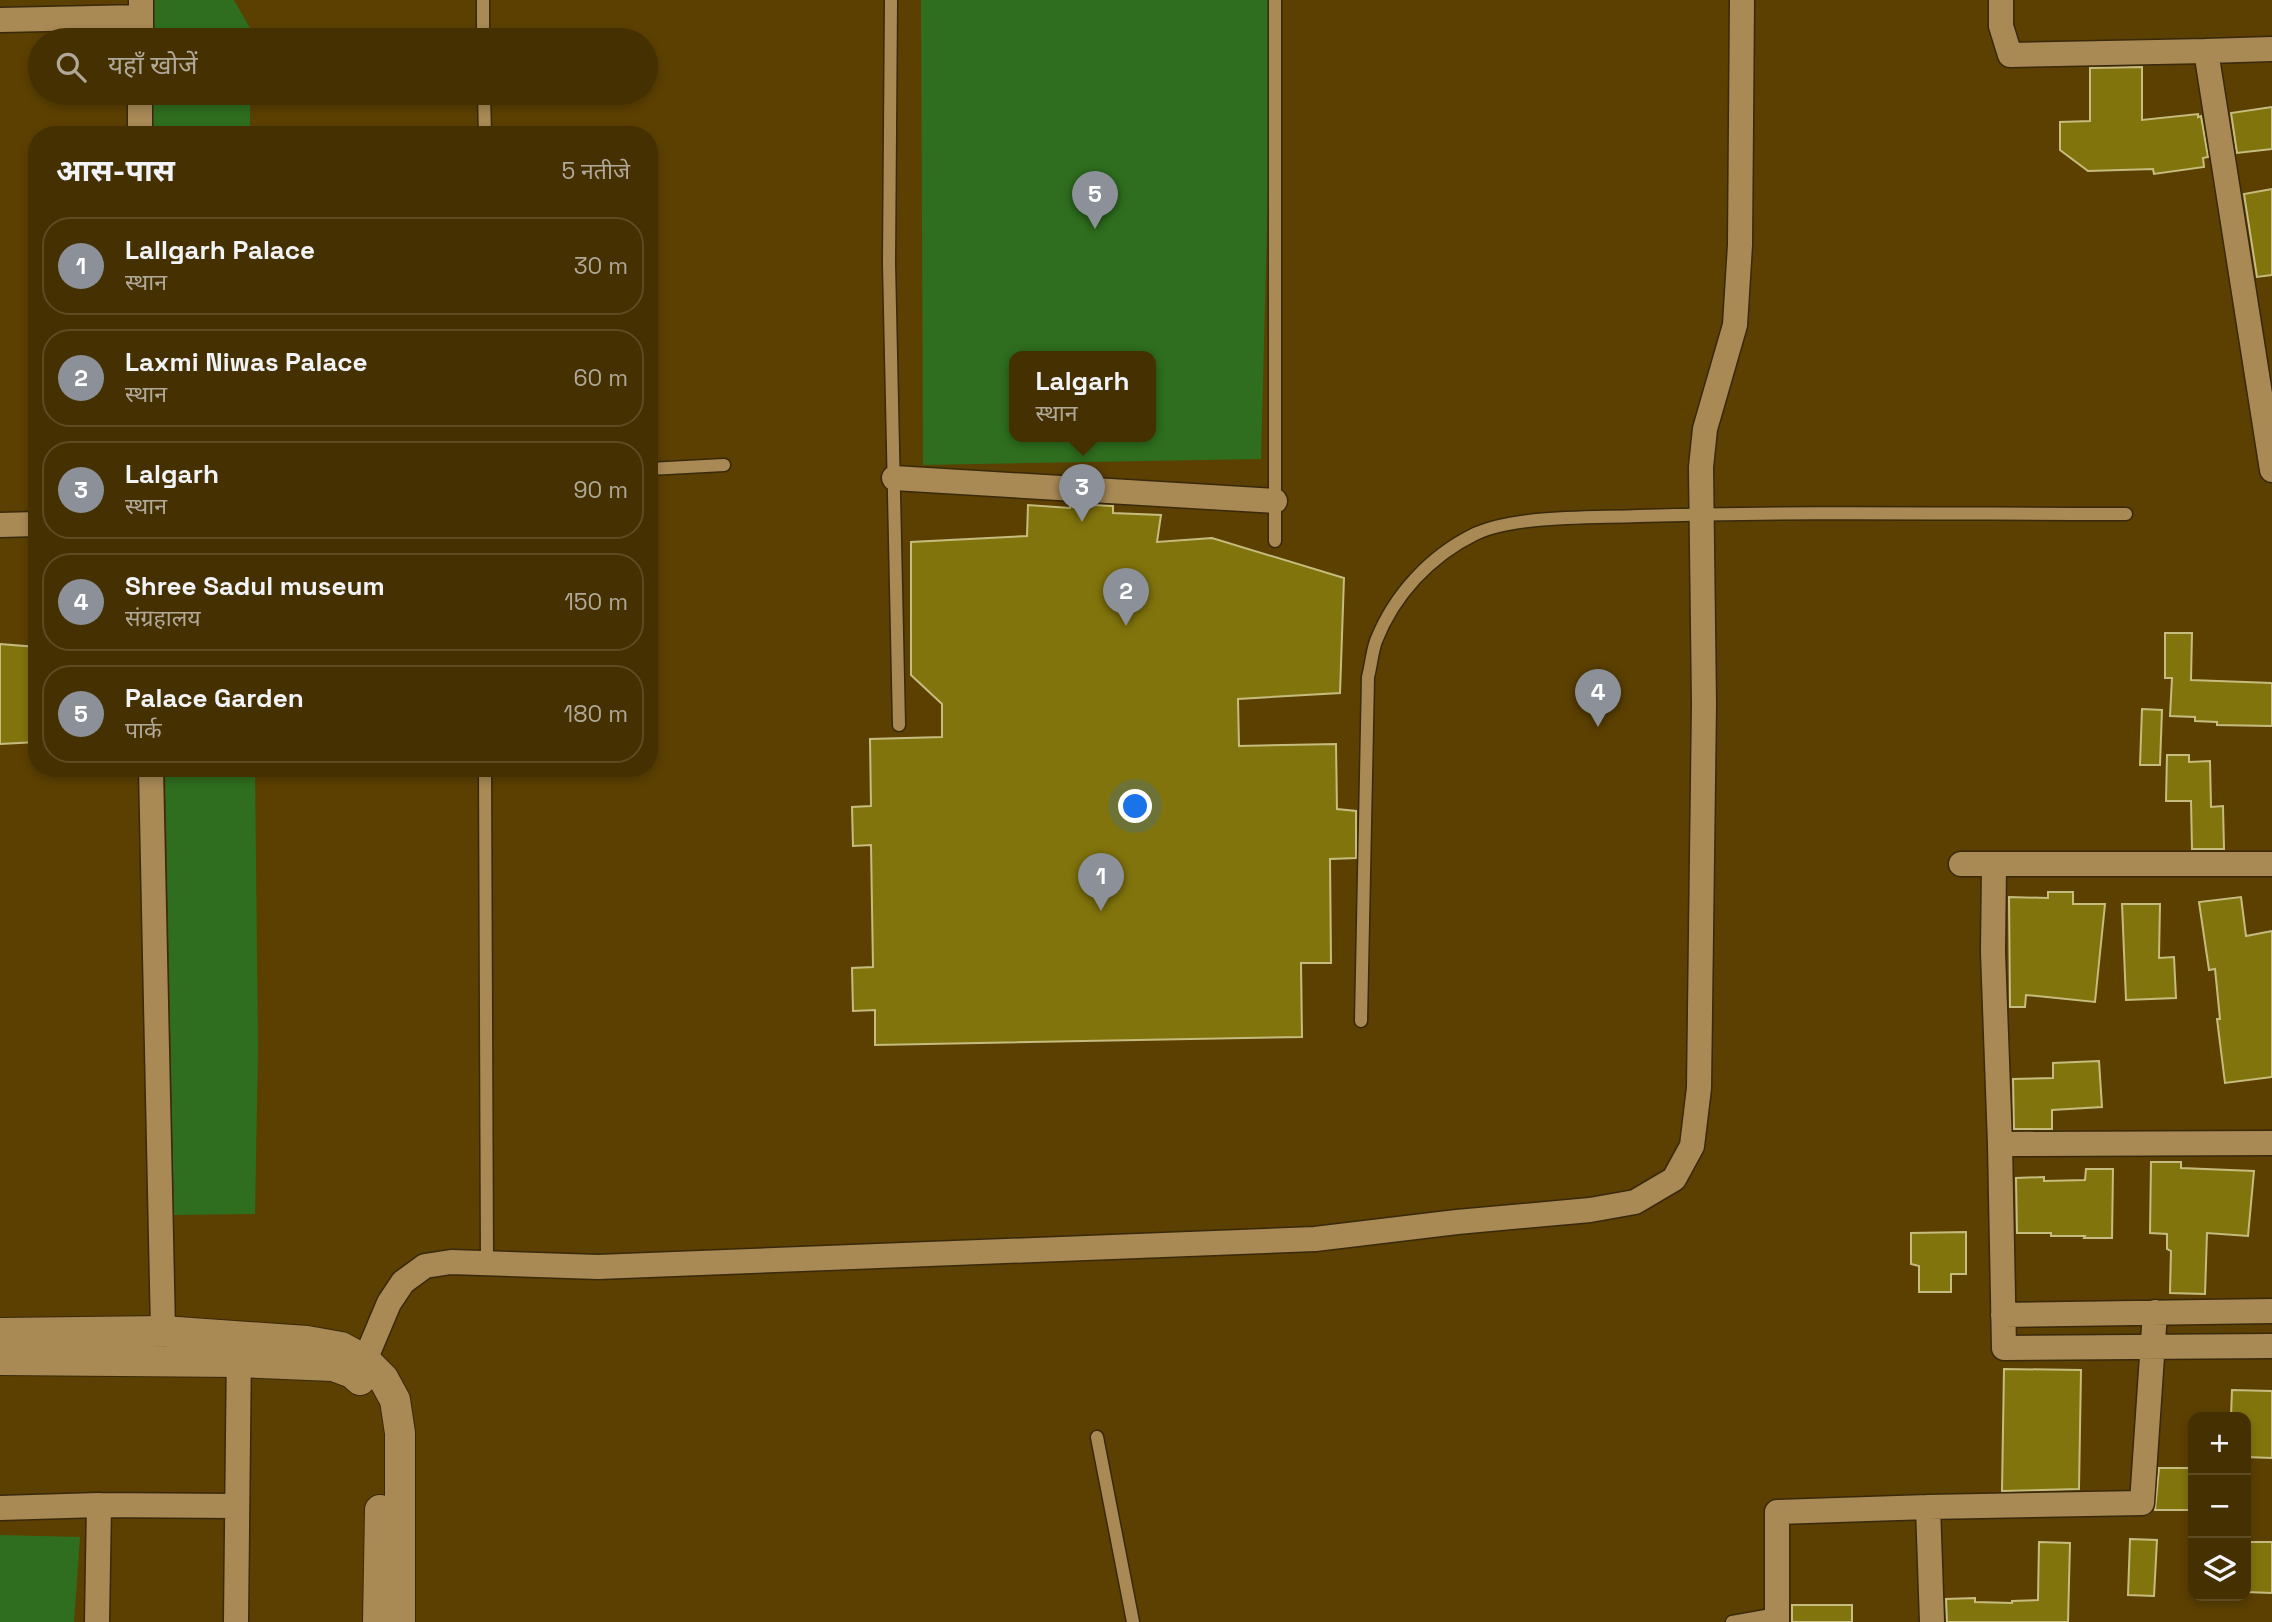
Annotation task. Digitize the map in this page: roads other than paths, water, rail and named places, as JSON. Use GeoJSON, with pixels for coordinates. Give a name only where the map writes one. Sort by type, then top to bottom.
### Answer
{"type":"FeatureCollection","features":[{"type":"Feature","properties":{"kind":"street"},"geometry":{"type":"LineString","coordinates":[[365,1360],[389,1303],[403,1283],[425,1266],[451,1262],[611,1266],[1315,1239],[1590,1210],[1635,1202],[1674,1179],[1692,1146],[1699,1088],[1704,704],[1701,467],[1704,429],[1735,325],[1740,245],[1742,0]]}},
{"type":"Feature","properties":{"kind":"street"},"geometry":{"type":"LineString","coordinates":[[2001,0],[2001,26],[2010,55],[2272,49]]}},
{"type":"Feature","properties":{"kind":"street"},"geometry":{"type":"LineString","coordinates":[[0,20],[141,19]]}},
{"type":"Feature","properties":{"kind":"street"},"geometry":{"type":"LineString","coordinates":[[2206,51],[2272,470]]}},
{"type":"Feature","properties":{"kind":"street"},"geometry":{"type":"LineString","coordinates":[[140,105],[140,126]]}},
{"type":"Feature","properties":{"kind":"street"},"geometry":{"type":"LineString","coordinates":[[894,478],[1275,501]]}},
{"type":"Feature","properties":{"kind":"street"},"geometry":{"type":"LineString","coordinates":[[0,525],[28,524]]}},
{"type":"Feature","properties":{"kind":"street"},"geometry":{"type":"LineString","coordinates":[[151,777],[163,1331]]}},
{"type":"Feature","properties":{"kind":"street"},"geometry":{"type":"LineString","coordinates":[[1961,864],[2272,864]]}},
{"type":"Feature","properties":{"kind":"street"},"geometry":{"type":"LineString","coordinates":[[1994,866],[1993,951],[2004,1348],[2272,1346]]}},
{"type":"Feature","properties":{"kind":"street"},"geometry":{"type":"LineString","coordinates":[[2000,1144],[2272,1143]]}},
{"type":"Feature","properties":{"kind":"street"},"geometry":{"type":"LineString","coordinates":[[2003,1315],[2272,1311]]}},
{"type":"Feature","properties":{"kind":"street"},"geometry":{"type":"LineString","coordinates":[[1777,1618],[1777,1512],[2142,1503],[2155,1312]]}},
{"type":"Feature","properties":{"kind":"street"},"geometry":{"type":"LineString","coordinates":[[0,1333],[163,1331],[239,1350],[333,1366],[352,1373],[367,1387],[377,1404],[381,1430],[378,1622]]}},
{"type":"Feature","properties":{"kind":"street"},"geometry":{"type":"LineString","coordinates":[[0,1360],[239,1350],[307,1341],[341,1347],[365,1360],[383,1378],[395,1400],[400,1433],[400,1622]]}},
{"type":"Feature","properties":{"kind":"street"},"geometry":{"type":"LineString","coordinates":[[236,1622],[239,1350]]}},
{"type":"Feature","properties":{"kind":"street"},"geometry":{"type":"LineString","coordinates":[[0,1508],[99,1505],[236,1506]]}},
{"type":"Feature","properties":{"kind":"street"},"geometry":{"type":"LineString","coordinates":[[97,1622],[99,1505]]}},
{"type":"Feature","properties":{"kind":"street"},"geometry":{"type":"LineString","coordinates":[[1928,1507],[1932,1622]]}},
{"type":"Feature","properties":{"kind":"lane"},"geometry":{"type":"LineString","coordinates":[[483,0],[483,28]]}},
{"type":"Feature","properties":{"kind":"lane"},"geometry":{"type":"LineString","coordinates":[[891,0],[889,263],[899,725]]}},
{"type":"Feature","properties":{"kind":"lane"},"geometry":{"type":"LineString","coordinates":[[1275,0],[1275,541]]}},
{"type":"Feature","properties":{"kind":"lane"},"geometry":{"type":"LineString","coordinates":[[484,105],[485,126]]}},
{"type":"Feature","properties":{"kind":"lane"},"geometry":{"type":"LineString","coordinates":[[658,469],[724,465]]}},
{"type":"Feature","properties":{"kind":"lane"},"geometry":{"type":"LineString","coordinates":[[1361,1021],[1368,677],[1375,643],[1388,615],[1410,582],[1439,557],[1475,534],[1500,526],[1553,519],[1702,514],[2126,514]]}},
{"type":"Feature","properties":{"kind":"lane"},"geometry":{"type":"LineString","coordinates":[[485,777],[487,1263]]}},
{"type":"Feature","properties":{"kind":"lane"},"geometry":{"type":"LineString","coordinates":[[1097,1437],[1133,1622]]}},
{"type":"Feature","properties":{"kind":"lane"},"geometry":{"type":"LineString","coordinates":[[1732,1622],[1777,1618]]}},
{"type":"Feature","properties":{"kind":"place","name":"Palace Garden"},"geometry":{"type":"Point","coordinates":[1095,229]}},
{"type":"Feature","properties":{"kind":"place","name":"Lalgarh"},"geometry":{"type":"Point","coordinates":[1082,522]}},
{"type":"Feature","properties":{"kind":"place","name":"Laxmi Niwas Palace"},"geometry":{"type":"Point","coordinates":[1126,626]}},
{"type":"Feature","properties":{"kind":"place","name":"Shree Sadul museum"},"geometry":{"type":"Point","coordinates":[1598,727]}},
{"type":"Feature","properties":{"kind":"place","name":"Lallgarh Palace"},"geometry":{"type":"Point","coordinates":[1101,911]}}]}
